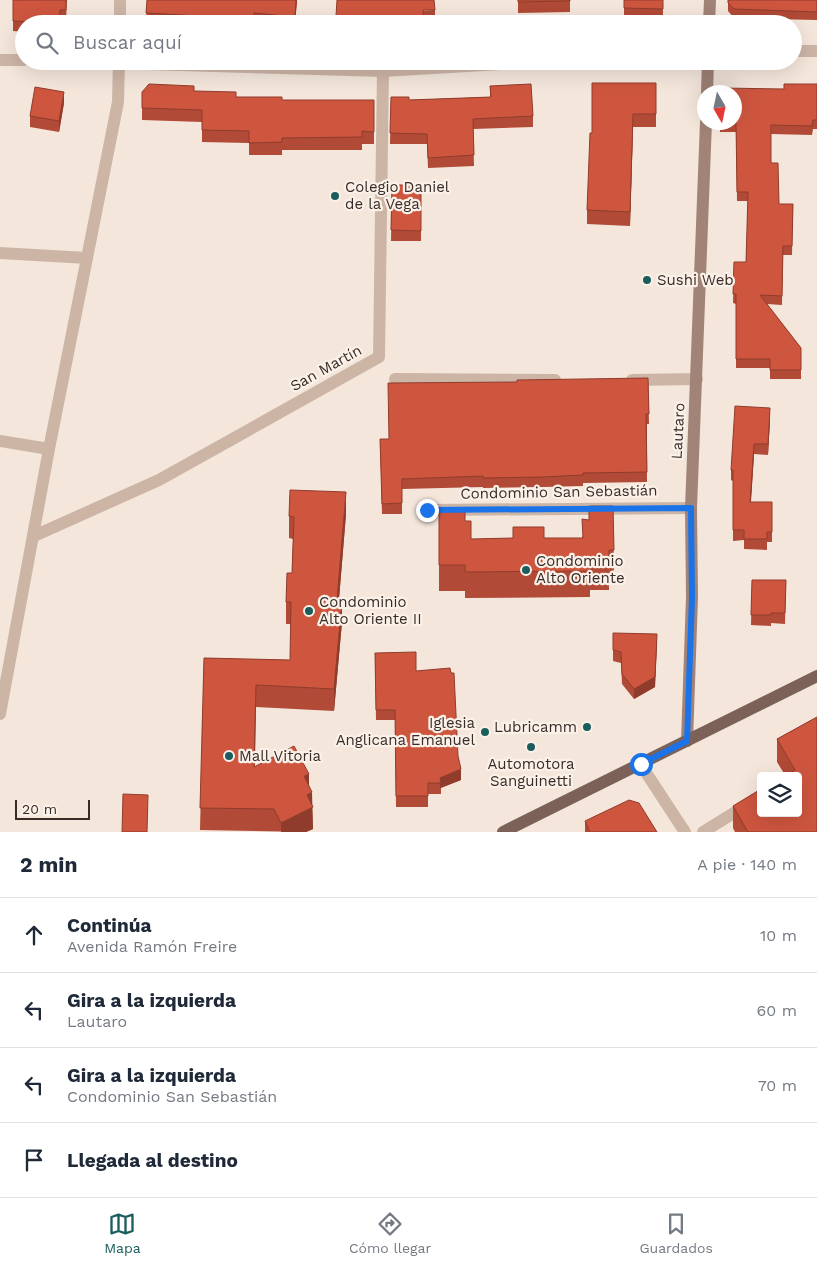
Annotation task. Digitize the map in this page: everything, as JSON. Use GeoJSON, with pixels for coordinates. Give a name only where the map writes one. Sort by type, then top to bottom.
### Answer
{"type":"FeatureCollection","features":[{"type":"Feature","properties":{"kind":"main road"},"geometry":{"type":"LineString","coordinates":[[709,15],[710,0]]}},
{"type":"Feature","properties":{"kind":"main road"},"geometry":{"type":"LineString","coordinates":[[707,85],[708,70]]}},
{"type":"Feature","properties":{"kind":"main road","name":"Lautaro"},"geometry":{"type":"LineString","coordinates":[[687,741],[692,597],[691,508],[706,130]]}},
{"type":"Feature","properties":{"kind":"main road"},"geometry":{"type":"LineString","coordinates":[[503,832],[817,676]]}},
{"type":"Feature","properties":{"kind":"street"},"geometry":{"type":"LineString","coordinates":[[120,0],[120,15]]}},
{"type":"Feature","properties":{"kind":"street"},"geometry":{"type":"LineString","coordinates":[[802,51],[817,51]]}},
{"type":"Feature","properties":{"kind":"street"},"geometry":{"type":"LineString","coordinates":[[0,60],[15,60]]}},
{"type":"Feature","properties":{"kind":"street"},"geometry":{"type":"LineString","coordinates":[[0,714],[118,102],[119,70]]}},
{"type":"Feature","properties":{"kind":"street"},"geometry":{"type":"LineString","coordinates":[[354,70],[400,70]]}},
{"type":"Feature","properties":{"kind":"street","name":"San Martín"},"geometry":{"type":"LineString","coordinates":[[34,536],[159,480],[379,357],[383,71]]}},
{"type":"Feature","properties":{"kind":"street"},"geometry":{"type":"LineString","coordinates":[[0,253],[87,258]]}},
{"type":"Feature","properties":{"kind":"street"},"geometry":{"type":"LineString","coordinates":[[395,379],[565,380]]}},
{"type":"Feature","properties":{"kind":"street"},"geometry":{"type":"LineString","coordinates":[[624,380],[697,379]]}},
{"type":"Feature","properties":{"kind":"street"},"geometry":{"type":"LineString","coordinates":[[0,441],[50,449]]}},
{"type":"Feature","properties":{"kind":"street","name":"Condominio San Sebastián"},"geometry":{"type":"LineString","coordinates":[[427,510],[691,508]]}},
{"type":"Feature","properties":{"kind":"street"},"geometry":{"type":"LineString","coordinates":[[641,764],[685,832]]}},
{"type":"Feature","properties":{"kind":"street"},"geometry":{"type":"LineString","coordinates":[[703,832],[757,798]]}},
{"type":"Feature","properties":{"kind":"building"},"geometry":{"type":"Polygon","coordinates":[[[13,0],[66,0],[66,10],[60,10],[60,15],[15,15],[15,21],[13,21],[13,0]]]}},
{"type":"Feature","properties":{"kind":"building"},"geometry":{"type":"Polygon","coordinates":[[[147,0],[296,0],[295,15],[254,13],[254,15],[182,15],[146,13],[147,0]]]}},
{"type":"Feature","properties":{"kind":"building"},"geometry":{"type":"Polygon","coordinates":[[[337,0],[434,0],[435,10],[423,10],[424,15],[336,15],[337,0]]]}},
{"type":"Feature","properties":{"kind":"building"},"geometry":{"type":"Polygon","coordinates":[[[518,0],[570,0],[570,1],[518,2],[518,0]]]}},
{"type":"Feature","properties":{"kind":"building"},"geometry":{"type":"Polygon","coordinates":[[[624,0],[663,0],[663,9],[624,8],[624,0]]]}},
{"type":"Feature","properties":{"kind":"building"},"geometry":{"type":"Polygon","coordinates":[[[728,0],[817,0],[817,12],[734,9],[728,3],[728,0]]]}},
{"type":"Feature","properties":{"kind":"building"},"geometry":{"type":"Polygon","coordinates":[[[592,83],[656,83],[656,114],[633,114],[630,212],[587,210],[590,133],[592,133],[592,83]]]}},
{"type":"Feature","properties":{"kind":"building"},"geometry":{"type":"Polygon","coordinates":[[[149,84],[194,86],[194,91],[236,92],[236,97],[282,97],[282,100],[374,100],[374,132],[362,131],[362,137],[282,138],[282,142],[249,143],[249,131],[202,130],[202,110],[142,108],[142,92],[149,84]]]}},
{"type":"Feature","properties":{"kind":"building"},"geometry":{"type":"Polygon","coordinates":[[[531,84],[533,116],[473,119],[474,155],[428,158],[427,134],[390,133],[391,97],[409,97],[409,100],[491,97],[490,86],[531,84]]]}},
{"type":"Feature","properties":{"kind":"building"},"geometry":{"type":"Polygon","coordinates":[[[784,84],[817,84],[817,120],[813,120],[812,126],[771,125],[771,163],[778,163],[779,204],[793,204],[792,246],[783,246],[782,296],[760,295],[801,348],[801,370],[770,370],[770,359],[736,359],[736,294],[733,294],[734,262],[746,262],[748,192],[737,192],[736,130],[742,130],[742,88],[784,89],[784,84]]]}},
{"type":"Feature","properties":{"kind":"building"},"geometry":{"type":"Polygon","coordinates":[[[35,87],[64,92],[59,121],[30,116],[35,87]]]}},
{"type":"Feature","properties":{"kind":"building"},"geometry":{"type":"Polygon","coordinates":[[[392,185],[421,185],[421,231],[391,230],[392,185]]]}},
{"type":"Feature","properties":{"kind":"building"},"geometry":{"type":"Polygon","coordinates":[[[648,378],[649,414],[646,414],[647,472],[583,473],[583,475],[543,477],[483,478],[483,476],[402,479],[402,503],[382,504],[380,439],[389,439],[388,383],[648,378]]]}},
{"type":"Feature","properties":{"kind":"building"},"geometry":{"type":"Polygon","coordinates":[[[735,406],[770,408],[768,444],[754,444],[750,502],[772,502],[772,532],[767,532],[767,539],[744,539],[744,530],[733,530],[733,470],[731,470],[735,406]]]}},
{"type":"Feature","properties":{"kind":"building"},"geometry":{"type":"Polygon","coordinates":[[[290,490],[346,492],[337,600],[342,600],[334,689],[256,685],[254,767],[294,746],[309,774],[304,776],[312,792],[307,795],[313,807],[281,823],[274,809],[200,808],[204,658],[290,660],[291,602],[286,602],[287,573],[292,573],[294,517],[289,516],[290,490]]]}},
{"type":"Feature","properties":{"kind":"building"},"geometry":{"type":"Polygon","coordinates":[[[589,506],[613,506],[614,550],[609,550],[609,564],[590,564],[590,571],[465,572],[465,565],[439,565],[439,508],[465,508],[465,521],[471,521],[471,539],[513,538],[513,527],[544,527],[544,538],[583,538],[582,519],[589,520],[589,506]]]}},
{"type":"Feature","properties":{"kind":"building"},"geometry":{"type":"Polygon","coordinates":[[[752,580],[786,580],[785,613],[751,615],[752,580]]]}},
{"type":"Feature","properties":{"kind":"building"},"geometry":{"type":"Polygon","coordinates":[[[613,633],[657,634],[655,677],[634,689],[622,674],[621,652],[613,650],[613,633]]]}},
{"type":"Feature","properties":{"kind":"building"},"geometry":{"type":"Polygon","coordinates":[[[416,652],[416,671],[450,668],[451,673],[454,673],[458,756],[461,769],[440,778],[441,783],[428,783],[428,796],[396,796],[395,710],[376,710],[375,653],[416,652]]]}},
{"type":"Feature","properties":{"kind":"building"},"geometry":{"type":"Polygon","coordinates":[[[817,717],[817,832],[748,832],[733,806],[757,791],[757,817],[802,817],[802,772],[791,772],[795,770],[777,739],[817,717]]]}},
{"type":"Feature","properties":{"kind":"building"},"geometry":{"type":"Polygon","coordinates":[[[123,794],[148,795],[147,832],[122,832],[123,794]]]}},
{"type":"Feature","properties":{"kind":"building"},"geometry":{"type":"Polygon","coordinates":[[[629,800],[639,803],[657,832],[590,832],[585,821],[629,800]]]}},
{"type":"Feature","properties":{"kind":"place","name":"Colegio Daniel de la Vega"},"geometry":{"type":"Point","coordinates":[335,196]}},
{"type":"Feature","properties":{"kind":"place","name":"Sushi Web"},"geometry":{"type":"Point","coordinates":[647,280]}},
{"type":"Feature","properties":{"kind":"place","name":"Condominio Alto Oriente"},"geometry":{"type":"Point","coordinates":[526,570]}},
{"type":"Feature","properties":{"kind":"place","name":"Condominio Alto Oriente II"},"geometry":{"type":"Point","coordinates":[309,611]}},
{"type":"Feature","properties":{"kind":"place","name":"Lubricamm"},"geometry":{"type":"Point","coordinates":[587,727]}},
{"type":"Feature","properties":{"kind":"place","name":"Iglesia Anglicana Emanuel"},"geometry":{"type":"Point","coordinates":[485,732]}},
{"type":"Feature","properties":{"kind":"place","name":"Automotora Sanguinetti"},"geometry":{"type":"Point","coordinates":[531,747]}},
{"type":"Feature","properties":{"kind":"place","name":"Mall Vitoria"},"geometry":{"type":"Point","coordinates":[229,756]}},
{"type":"Feature","properties":{"kind":"route"},"geometry":{"type":"LineString","coordinates":[[427,510],[691,508],[692,597],[687,741],[641,764]]}}]}
